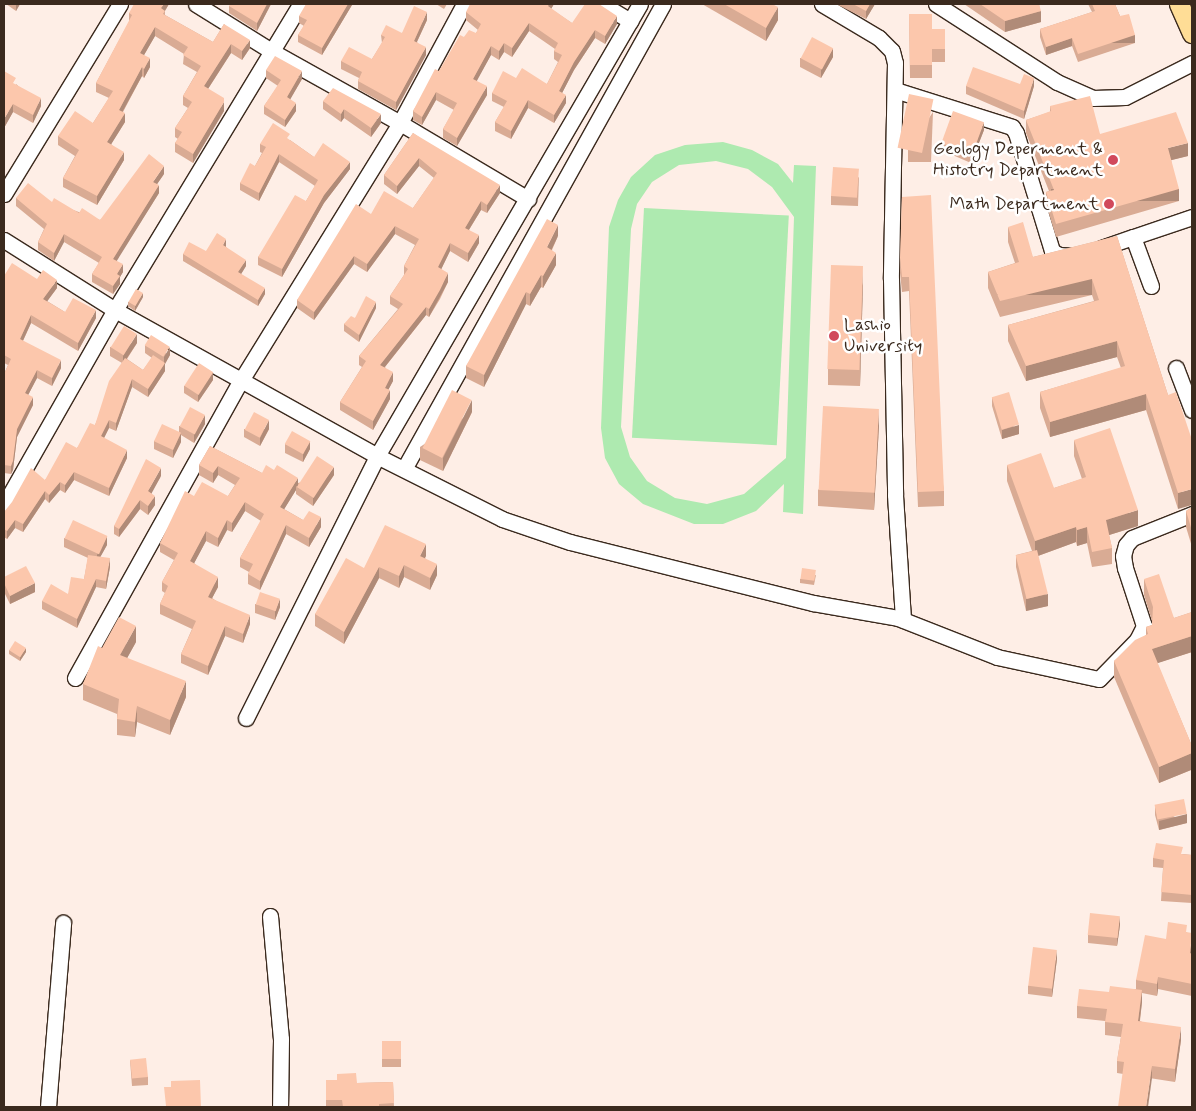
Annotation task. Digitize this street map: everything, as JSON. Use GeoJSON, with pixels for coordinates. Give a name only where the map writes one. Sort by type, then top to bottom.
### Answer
{"type":"FeatureCollection","features":[{"type":"Feature","properties":{"kind":"main road"},"geometry":{"type":"LineString","coordinates":[[1179,4],[1192,34]]}},
{"type":"Feature","properties":{"kind":"street"},"geometry":{"type":"LineString","coordinates":[[4,194],[120,4]]}},
{"type":"Feature","properties":{"kind":"street"},"geometry":{"type":"LineString","coordinates":[[196,4],[273,52],[400,123],[528,200]]}},
{"type":"Feature","properties":{"kind":"street"},"geometry":{"type":"LineString","coordinates":[[4,505],[115,310],[273,52],[300,4]]}},
{"type":"Feature","properties":{"kind":"street"},"geometry":{"type":"LineString","coordinates":[[75,678],[240,382],[400,123],[464,4]]}},
{"type":"Feature","properties":{"kind":"street"},"geometry":{"type":"LineString","coordinates":[[602,4],[630,21]]}},
{"type":"Feature","properties":{"kind":"street"},"geometry":{"type":"LineString","coordinates":[[246,718],[376,456],[528,200],[640,4]]}},
{"type":"Feature","properties":{"kind":"street"},"geometry":{"type":"LineString","coordinates":[[404,469],[662,4]]}},
{"type":"Feature","properties":{"kind":"street"},"geometry":{"type":"LineString","coordinates":[[822,4],[858,24],[892,51],[895,90],[892,308],[895,495],[903,620]]}},
{"type":"Feature","properties":{"kind":"street"},"geometry":{"type":"LineString","coordinates":[[936,4],[1057,82],[1093,98],[1125,97],[1192,63]]}},
{"type":"Feature","properties":{"kind":"street"},"geometry":{"type":"LineString","coordinates":[[895,90],[1012,127],[1016,132],[1048,243],[1058,255],[1075,255],[1192,217]]}},
{"type":"Feature","properties":{"kind":"street"},"geometry":{"type":"LineString","coordinates":[[1133,237],[1151,286]]}},
{"type":"Feature","properties":{"kind":"street"},"geometry":{"type":"LineString","coordinates":[[4,240],[115,310],[240,382],[376,456],[502,519],[570,542],[813,603],[903,620],[997,657],[1099,679],[1137,640],[1144,626],[1125,568],[1123,556],[1126,545],[1132,538],[1192,514]]}},
{"type":"Feature","properties":{"kind":"street"},"geometry":{"type":"LineString","coordinates":[[1176,368],[1192,410]]}},
{"type":"Feature","properties":{"kind":"street"},"geometry":{"type":"LineString","coordinates":[[270,916],[281,1039],[280,1107]]}},
{"type":"Feature","properties":{"kind":"street"},"geometry":{"type":"LineString","coordinates":[[48,1107],[63,923]]}},
{"type":"Feature","properties":{"kind":"green space"},"geometry":{"type":"Polygon","coordinates":[[[723,142],[752,150],[778,164],[793,183],[794,165],[816,166],[803,514],[783,512],[784,484],[756,511],[723,524],[694,524],[643,504],[619,484],[605,458],[601,428],[609,227],[618,200],[631,177],[655,155],[685,145],[723,142]],[[716,161],[679,165],[652,182],[637,204],[631,229],[621,427],[630,457],[647,481],[675,498],[707,504],[744,494],[786,458],[794,217],[772,187],[748,169],[716,161]]]}},
{"type":"Feature","properties":{"kind":"green space"},"geometry":{"type":"Polygon","coordinates":[[[644,208],[789,216],[777,445],[632,438],[644,208]]]}},
{"type":"Feature","properties":{"kind":"building"},"geometry":{"type":"Polygon","coordinates":[[[134,4],[164,4],[161,8],[165,11],[163,14],[213,42],[224,24],[250,40],[242,51],[231,44],[204,86],[224,98],[224,102],[193,154],[175,143],[182,132],[175,128],[192,102],[183,96],[201,66],[183,55],[188,47],[155,27],[140,53],[150,58],[144,69],[142,67],[119,110],[125,113],[107,142],[124,152],[97,196],[63,178],[79,150],[58,136],[75,111],[93,123],[113,91],[96,83],[132,15],[129,13],[134,4]]]}},
{"type":"Feature","properties":{"kind":"building"},"geometry":{"type":"Polygon","coordinates":[[[230,4],[267,4],[257,23],[229,6],[230,4]]]}},
{"type":"Feature","properties":{"kind":"building"},"geometry":{"type":"Polygon","coordinates":[[[306,4],[348,4],[322,48],[298,35],[307,20],[299,16],[306,4]]]}},
{"type":"Feature","properties":{"kind":"building"},"geometry":{"type":"Polygon","coordinates":[[[470,4],[549,4],[548,6],[572,23],[585,4],[599,4],[617,16],[605,36],[595,30],[574,62],[559,91],[566,95],[554,115],[528,100],[511,131],[495,122],[507,101],[492,93],[503,71],[516,78],[522,68],[547,84],[562,55],[554,51],[558,43],[529,23],[512,48],[504,43],[499,51],[491,46],[473,79],[487,86],[457,138],[443,129],[457,103],[436,92],[422,117],[413,111],[435,69],[439,71],[460,35],[464,37],[469,30],[476,33],[481,24],[466,12],[470,4]]]}},
{"type":"Feature","properties":{"kind":"building"},"geometry":{"type":"Polygon","coordinates":[[[724,4],[772,4],[778,7],[766,28],[724,4]]]}},
{"type":"Feature","properties":{"kind":"building"},"geometry":{"type":"Polygon","coordinates":[[[853,4],[870,4],[866,11],[853,4]]]}},
{"type":"Feature","properties":{"kind":"building"},"geometry":{"type":"Polygon","coordinates":[[[980,4],[1039,4],[1041,11],[1005,21],[980,4]]]}},
{"type":"Feature","properties":{"kind":"building"},"geometry":{"type":"Polygon","coordinates":[[[1092,4],[1115,4],[1120,16],[1129,14],[1135,35],[1078,54],[1072,38],[1046,47],[1040,29],[1095,11],[1092,4]]]}},
{"type":"Feature","properties":{"kind":"building"},"geometry":{"type":"Polygon","coordinates":[[[414,6],[427,12],[414,41],[426,47],[396,102],[358,81],[362,72],[341,61],[349,47],[372,59],[385,37],[381,35],[386,25],[402,33],[414,6]]]}},
{"type":"Feature","properties":{"kind":"building"},"geometry":{"type":"Polygon","coordinates":[[[909,14],[932,14],[932,29],[945,29],[945,49],[932,49],[932,65],[910,65],[909,14]]]}},
{"type":"Feature","properties":{"kind":"building"},"geometry":{"type":"Polygon","coordinates":[[[812,37],[833,48],[822,69],[801,58],[812,37]]]}},
{"type":"Feature","properties":{"kind":"building"},"geometry":{"type":"Polygon","coordinates":[[[275,56],[302,71],[287,97],[296,103],[285,120],[264,106],[281,80],[266,70],[275,56]]]}},
{"type":"Feature","properties":{"kind":"building"},"geometry":{"type":"Polygon","coordinates":[[[973,67],[1020,84],[1024,74],[1034,78],[1024,111],[966,86],[973,67]]]}},
{"type":"Feature","properties":{"kind":"building"},"geometry":{"type":"Polygon","coordinates":[[[4,71],[16,78],[13,83],[41,98],[33,115],[13,104],[4,119],[4,71]]]}},
{"type":"Feature","properties":{"kind":"building"},"geometry":{"type":"Polygon","coordinates":[[[333,88],[381,114],[371,128],[344,109],[341,114],[323,101],[333,88]]]}},
{"type":"Feature","properties":{"kind":"building"},"geometry":{"type":"Polygon","coordinates":[[[909,94],[933,99],[922,153],[898,148],[909,94]]]}},
{"type":"Feature","properties":{"kind":"building"},"geometry":{"type":"Polygon","coordinates":[[[1090,96],[1100,134],[1176,112],[1188,143],[1168,148],[1179,189],[1056,224],[1046,192],[1054,190],[1026,120],[1051,111],[1050,106],[1090,96]]]}},
{"type":"Feature","properties":{"kind":"building"},"geometry":{"type":"Polygon","coordinates":[[[953,111],[984,122],[972,154],[941,143],[953,111]]]}},
{"type":"Feature","properties":{"kind":"building"},"geometry":{"type":"Polygon","coordinates":[[[273,123],[290,134],[287,138],[314,157],[323,143],[350,162],[324,195],[282,269],[258,257],[295,195],[306,201],[318,180],[279,154],[259,193],[240,183],[250,163],[255,166],[266,147],[260,144],[273,123]]]}},
{"type":"Feature","properties":{"kind":"building"},"geometry":{"type":"Polygon","coordinates":[[[413,133],[500,185],[487,205],[481,201],[465,228],[479,235],[468,253],[450,243],[438,267],[448,273],[440,290],[429,309],[426,307],[380,365],[393,372],[385,388],[390,390],[373,421],[340,402],[366,361],[359,356],[403,304],[390,296],[408,269],[404,266],[419,239],[395,226],[367,264],[354,256],[314,312],[297,300],[356,204],[371,214],[384,191],[413,208],[437,173],[419,158],[397,186],[384,175],[413,133]]]}},
{"type":"Feature","properties":{"kind":"building"},"geometry":{"type":"Polygon","coordinates":[[[149,154],[164,166],[153,182],[159,185],[113,259],[123,264],[117,274],[120,276],[113,286],[92,274],[102,257],[64,234],[54,253],[38,242],[47,224],[16,198],[28,183],[52,202],[54,198],[79,213],[82,208],[100,220],[149,154]]]}},
{"type":"Feature","properties":{"kind":"building"},"geometry":{"type":"Polygon","coordinates":[[[833,167],[859,169],[857,198],[831,196],[833,167]]]}},
{"type":"Feature","properties":{"kind":"building"},"geometry":{"type":"Polygon","coordinates":[[[931,195],[944,491],[918,492],[909,277],[902,277],[900,258],[902,197],[931,195]]]}},
{"type":"Feature","properties":{"kind":"building"},"geometry":{"type":"Polygon","coordinates":[[[547,219],[558,225],[547,247],[556,253],[530,294],[526,292],[484,375],[466,366],[547,219]]]}},
{"type":"Feature","properties":{"kind":"building"},"geometry":{"type":"Polygon","coordinates":[[[1023,222],[1033,257],[1117,236],[1168,395],[1176,392],[1192,440],[1192,489],[1178,493],[1146,394],[1050,422],[1040,392],[1125,366],[1117,341],[1026,366],[1008,325],[1099,300],[1092,279],[1000,301],[988,272],[1019,262],[1008,227],[1023,222]]]}},
{"type":"Feature","properties":{"kind":"building"},"geometry":{"type":"Polygon","coordinates":[[[217,233],[226,239],[223,245],[246,260],[238,272],[265,288],[258,300],[183,254],[189,242],[206,251],[217,233]]]}},
{"type":"Feature","properties":{"kind":"building"},"geometry":{"type":"Polygon","coordinates":[[[12,263],[37,279],[43,270],[57,280],[43,299],[65,312],[73,298],[96,310],[78,343],[31,315],[20,339],[61,360],[52,378],[37,370],[25,393],[33,397],[17,429],[11,466],[4,465],[4,374],[11,359],[4,355],[4,276],[12,263]]]}},
{"type":"Feature","properties":{"kind":"building"},"geometry":{"type":"Polygon","coordinates":[[[831,265],[863,266],[859,370],[827,369],[831,265]]]}},
{"type":"Feature","properties":{"kind":"building"},"geometry":{"type":"Polygon","coordinates":[[[136,289],[143,293],[135,306],[128,302],[136,289]]]}},
{"type":"Feature","properties":{"kind":"building"},"geometry":{"type":"Polygon","coordinates":[[[366,296],[376,302],[359,335],[344,324],[351,316],[355,318],[366,296]]]}},
{"type":"Feature","properties":{"kind":"building"},"geometry":{"type":"Polygon","coordinates":[[[124,326],[137,334],[123,355],[111,347],[124,326]]]}},
{"type":"Feature","properties":{"kind":"building"},"geometry":{"type":"Polygon","coordinates":[[[151,335],[170,347],[163,357],[145,345],[151,335]]]}},
{"type":"Feature","properties":{"kind":"building"},"geometry":{"type":"Polygon","coordinates":[[[153,355],[165,363],[148,389],[132,379],[116,423],[109,420],[101,436],[127,450],[109,488],[74,472],[65,485],[60,482],[49,495],[45,491],[23,524],[15,520],[7,531],[4,529],[4,512],[12,502],[31,468],[45,480],[66,442],[77,448],[90,423],[95,425],[109,381],[125,358],[143,370],[153,355]]]}},
{"type":"Feature","properties":{"kind":"building"},"geometry":{"type":"Polygon","coordinates":[[[199,363],[213,372],[199,395],[184,386],[199,363]]]}},
{"type":"Feature","properties":{"kind":"building"},"geometry":{"type":"Polygon","coordinates":[[[452,390],[472,400],[442,458],[422,448],[452,390]]]}},
{"type":"Feature","properties":{"kind":"building"},"geometry":{"type":"Polygon","coordinates":[[[1009,392],[1019,425],[1002,430],[992,397],[1009,392]]]}},
{"type":"Feature","properties":{"kind":"building"},"geometry":{"type":"Polygon","coordinates":[[[823,406],[879,409],[875,493],[819,490],[823,406]]]}},
{"type":"Feature","properties":{"kind":"building"},"geometry":{"type":"Polygon","coordinates":[[[190,407],[205,415],[195,434],[180,426],[190,407]]]}},
{"type":"Feature","properties":{"kind":"building"},"geometry":{"type":"Polygon","coordinates":[[[254,412],[269,420],[260,438],[245,430],[254,412]]]}},
{"type":"Feature","properties":{"kind":"building"},"geometry":{"type":"Polygon","coordinates":[[[162,424],[181,433],[173,450],[154,441],[162,424]]]}},
{"type":"Feature","properties":{"kind":"building"},"geometry":{"type":"Polygon","coordinates":[[[1110,428],[1138,510],[1106,520],[1112,548],[1092,552],[1087,527],[1077,530],[1076,527],[1035,541],[1007,465],[1041,453],[1054,488],[1086,477],[1074,440],[1110,428]]]}},
{"type":"Feature","properties":{"kind":"building"},"geometry":{"type":"Polygon","coordinates":[[[292,431],[310,441],[303,454],[285,444],[292,431]]]}},
{"type":"Feature","properties":{"kind":"building"},"geometry":{"type":"Polygon","coordinates":[[[210,446],[262,473],[266,465],[274,470],[277,465],[298,478],[280,507],[303,520],[309,511],[321,517],[309,538],[286,525],[260,581],[248,574],[253,564],[240,558],[264,514],[245,502],[232,523],[227,520],[218,538],[206,531],[190,561],[218,577],[208,597],[250,615],[243,634],[225,626],[208,666],[181,654],[196,621],[160,604],[168,586],[162,582],[178,553],[160,543],[185,491],[194,496],[202,482],[228,496],[240,478],[218,466],[213,473],[199,465],[210,446]]]}},
{"type":"Feature","properties":{"kind":"building"},"geometry":{"type":"Polygon","coordinates":[[[317,456],[334,467],[314,498],[297,487],[317,456]]]}},
{"type":"Feature","properties":{"kind":"building"},"geometry":{"type":"Polygon","coordinates":[[[146,459],[161,468],[148,491],[155,496],[148,506],[140,500],[119,529],[114,526],[146,459]]]}},
{"type":"Feature","properties":{"kind":"building"},"geometry":{"type":"Polygon","coordinates":[[[1192,507],[1192,531],[1186,511],[1192,507]]]}},
{"type":"Feature","properties":{"kind":"building"},"geometry":{"type":"Polygon","coordinates":[[[73,520],[107,536],[99,554],[65,538],[73,520]]]}},
{"type":"Feature","properties":{"kind":"building"},"geometry":{"type":"Polygon","coordinates":[[[385,525],[426,544],[420,556],[437,564],[430,578],[404,565],[399,576],[379,567],[344,632],[315,614],[346,558],[364,568],[385,525]]]}},
{"type":"Feature","properties":{"kind":"building"},"geometry":{"type":"Polygon","coordinates":[[[1037,550],[1048,594],[1027,599],[1016,555],[1037,550]]]}},
{"type":"Feature","properties":{"kind":"building"},"geometry":{"type":"Polygon","coordinates":[[[88,555],[110,558],[106,581],[96,579],[77,619],[42,601],[51,584],[68,594],[71,577],[84,579],[88,555]]]}},
{"type":"Feature","properties":{"kind":"building"},"geometry":{"type":"Polygon","coordinates":[[[26,566],[35,583],[10,596],[4,583],[4,577],[26,566]]]}},
{"type":"Feature","properties":{"kind":"building"},"geometry":{"type":"Polygon","coordinates":[[[802,568],[816,570],[814,581],[800,579],[802,568]]]}},
{"type":"Feature","properties":{"kind":"building"},"geometry":{"type":"Polygon","coordinates":[[[1159,574],[1174,618],[1192,612],[1192,636],[1152,649],[1192,746],[1192,753],[1159,767],[1114,661],[1135,640],[1148,634],[1146,627],[1152,625],[1153,607],[1144,579],[1159,574]]]}},
{"type":"Feature","properties":{"kind":"building"},"geometry":{"type":"Polygon","coordinates":[[[260,592],[280,599],[276,611],[256,604],[260,592]]]}},
{"type":"Feature","properties":{"kind":"building"},"geometry":{"type":"Polygon","coordinates":[[[119,617],[136,626],[120,655],[186,681],[170,720],[137,706],[135,722],[117,719],[119,699],[83,684],[98,646],[102,648],[119,617]]]}},
{"type":"Feature","properties":{"kind":"building"},"geometry":{"type":"Polygon","coordinates":[[[15,641],[26,648],[20,657],[9,650],[15,641]]]}},
{"type":"Feature","properties":{"kind":"building"},"geometry":{"type":"Polygon","coordinates":[[[1184,799],[1187,814],[1157,819],[1155,805],[1184,799]]]}},
{"type":"Feature","properties":{"kind":"building"},"geometry":{"type":"Polygon","coordinates":[[[1156,843],[1183,847],[1181,854],[1192,855],[1192,895],[1161,892],[1164,860],[1153,858],[1156,843]]]}},
{"type":"Feature","properties":{"kind":"building"},"geometry":{"type":"Polygon","coordinates":[[[1090,913],[1120,916],[1118,938],[1088,935],[1090,913]]]}},
{"type":"Feature","properties":{"kind":"building"},"geometry":{"type":"Polygon","coordinates":[[[1168,922],[1187,925],[1186,932],[1192,933],[1190,953],[1192,954],[1192,984],[1158,977],[1157,984],[1136,980],[1145,935],[1166,939],[1168,922]]]}},
{"type":"Feature","properties":{"kind":"building"},"geometry":{"type":"Polygon","coordinates":[[[1033,947],[1057,950],[1052,989],[1028,986],[1033,947]]]}},
{"type":"Feature","properties":{"kind":"building"},"geometry":{"type":"Polygon","coordinates":[[[1110,986],[1142,990],[1138,1021],[1181,1027],[1175,1069],[1152,1066],[1146,1107],[1118,1107],[1124,1062],[1117,1061],[1123,1024],[1105,1022],[1107,1009],[1077,1006],[1079,989],[1109,992],[1110,986]]]}},
{"type":"Feature","properties":{"kind":"building"},"geometry":{"type":"Polygon","coordinates":[[[382,1041],[401,1041],[401,1059],[382,1059],[382,1041]]]}},
{"type":"Feature","properties":{"kind":"building"},"geometry":{"type":"Polygon","coordinates":[[[146,1058],[148,1077],[132,1079],[130,1060],[146,1058]]]}},
{"type":"Feature","properties":{"kind":"building"},"geometry":{"type":"Polygon","coordinates":[[[356,1073],[357,1083],[393,1082],[394,1103],[379,1104],[379,1107],[343,1107],[342,1100],[326,1100],[326,1080],[337,1080],[337,1074],[356,1073]]]}},
{"type":"Feature","properties":{"kind":"building"},"geometry":{"type":"Polygon","coordinates":[[[200,1080],[201,1107],[152,1107],[166,1106],[164,1087],[171,1087],[171,1081],[200,1080]]]}},
{"type":"Feature","properties":{"kind":"place","name":"Geology Deperment & Histotry Department"},"geometry":{"type":"Point","coordinates":[1113,160]}},
{"type":"Feature","properties":{"kind":"place","name":"Math Department"},"geometry":{"type":"Point","coordinates":[1109,204]}},
{"type":"Feature","properties":{"kind":"place","name":"Lashio University"},"geometry":{"type":"Point","coordinates":[834,336]}}]}
